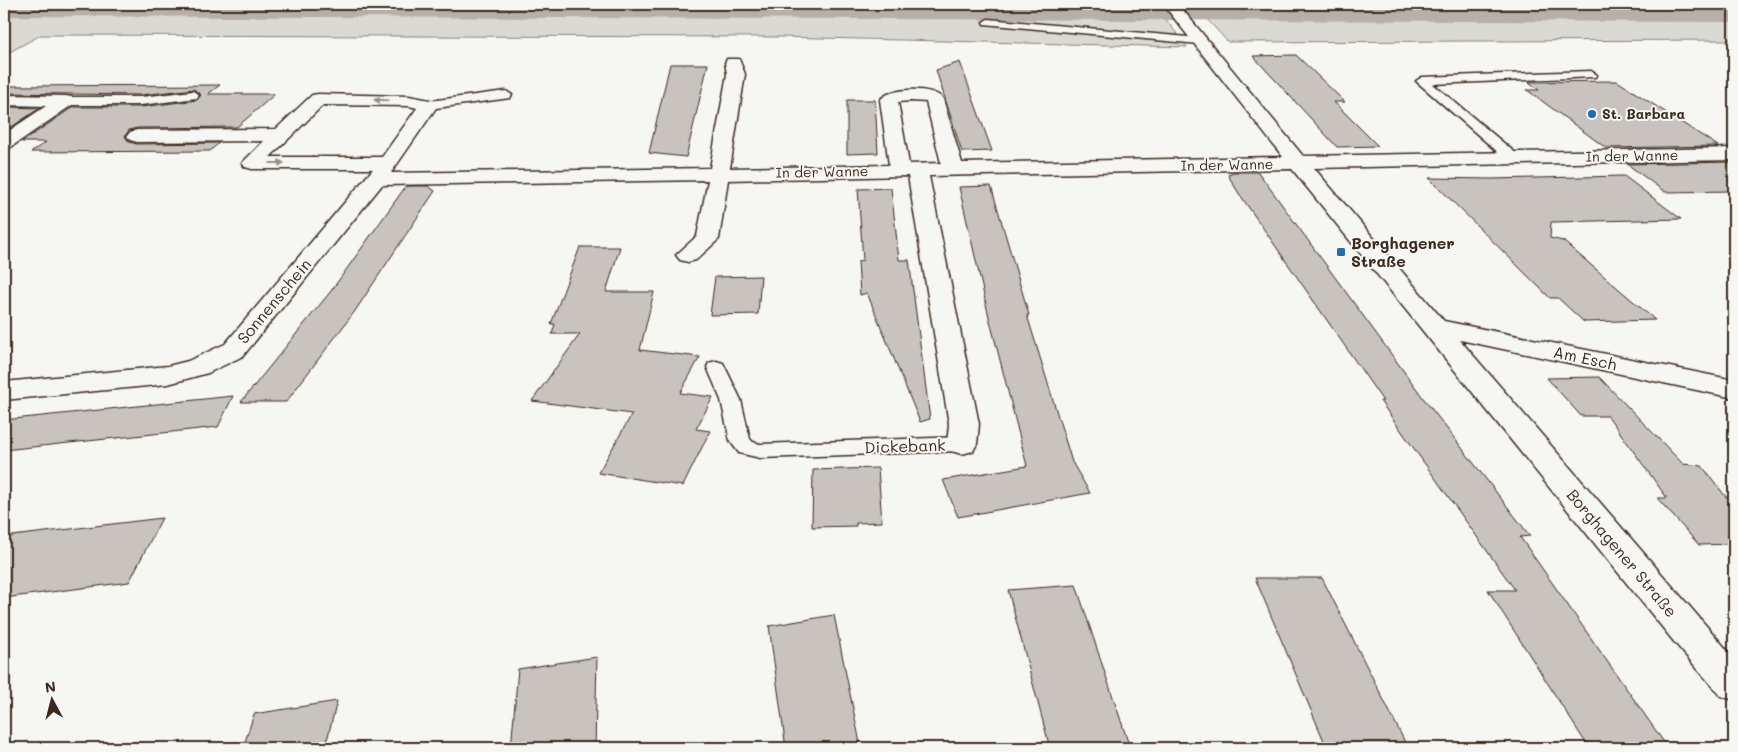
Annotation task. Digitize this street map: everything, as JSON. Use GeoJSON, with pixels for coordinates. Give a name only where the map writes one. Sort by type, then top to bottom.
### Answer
{"type":"FeatureCollection","features":[{"type":"Feature","properties":{"kind":"street","name":"Borghagener Straße"},"geometry":{"type":"LineString","coordinates":[[1170,4],[1435,328],[1688,632],[1734,684]]}},
{"type":"Feature","properties":{"kind":"street"},"geometry":{"type":"LineString","coordinates":[[688,255],[708,239],[736,74],[733,63]]}},
{"type":"Feature","properties":{"kind":"street","name":"Dickebank"},"geometry":{"type":"LineString","coordinates":[[953,169],[934,99],[928,96],[912,96],[894,97],[889,100],[908,169],[964,424],[962,444]]}},
{"type":"Feature","properties":{"kind":"street"},"geometry":{"type":"LineString","coordinates":[[381,170],[252,163],[318,99],[409,101],[429,105]]}},
{"type":"Feature","properties":{"kind":"street"},"geometry":{"type":"LineString","coordinates":[[4,100],[66,101]]}},
{"type":"Feature","properties":{"kind":"street"},"geometry":{"type":"LineString","coordinates":[[4,143],[66,101]]}},
{"type":"Feature","properties":{"kind":"street","name":"Sonnenschein"},"geometry":{"type":"LineString","coordinates":[[4,391],[168,375],[198,367],[234,350],[381,170],[429,105]]}},
{"type":"Feature","properties":{"kind":"street"},"geometry":{"type":"LineString","coordinates":[[137,136],[281,136]]}},
{"type":"Feature","properties":{"kind":"street","name":"In der Wanne"},"geometry":{"type":"LineString","coordinates":[[381,170],[719,174],[1734,154]]}},
{"type":"Feature","properties":{"kind":"street","name":"Am Esch"},"geometry":{"type":"LineString","coordinates":[[1435,328],[1734,389]]}},
{"type":"Feature","properties":{"kind":"lane"},"geometry":{"type":"LineString","coordinates":[[988,22],[1199,41]]}},
{"type":"Feature","properties":{"kind":"lane"},"geometry":{"type":"LineString","coordinates":[[1513,158],[1422,81],[1592,75]]}},
{"type":"Feature","properties":{"kind":"lane"},"geometry":{"type":"LineString","coordinates":[[429,105],[506,95]]}},
{"type":"Feature","properties":{"kind":"lane"},"geometry":{"type":"LineString","coordinates":[[66,101],[141,101],[193,96]]}},
{"type":"Feature","properties":{"kind":"lane","name":"Dickebank"},"geometry":{"type":"LineString","coordinates":[[716,367],[731,400],[740,441],[746,448],[760,451],[962,444]]}},
{"type":"Feature","properties":{"kind":"shaded area"},"geometry":{"type":"Polygon","coordinates":[[[4,4],[1154,4],[1187,47],[779,37],[41,35],[4,55],[4,4]]]}},
{"type":"Feature","properties":{"kind":"shaded area"},"geometry":{"type":"Polygon","coordinates":[[[1193,4],[1734,4],[1734,40],[1228,42],[1193,4]]]}},
{"type":"Feature","properties":{"kind":"building"},"geometry":{"type":"Polygon","coordinates":[[[1296,55],[1345,102],[1334,102],[1378,146],[1337,147],[1253,56],[1296,55]]]}},
{"type":"Feature","properties":{"kind":"building"},"geometry":{"type":"Polygon","coordinates":[[[960,62],[992,151],[962,152],[936,70],[960,62]]]}},
{"type":"Feature","properties":{"kind":"building"},"geometry":{"type":"Polygon","coordinates":[[[670,64],[708,64],[686,157],[649,153],[670,64]]]}},
{"type":"Feature","properties":{"kind":"building"},"geometry":{"type":"Polygon","coordinates":[[[1617,81],[1718,146],[1606,148],[1527,90],[1539,90],[1529,82],[1617,81]]]}},
{"type":"Feature","properties":{"kind":"building"},"geometry":{"type":"Polygon","coordinates":[[[220,85],[208,94],[275,94],[237,127],[137,128],[129,130],[125,136],[129,142],[137,144],[219,143],[210,151],[31,152],[46,142],[22,142],[73,107],[141,107],[197,100],[201,95],[194,89],[141,95],[4,93],[4,86],[220,85]]]}},
{"type":"Feature","properties":{"kind":"building"},"geometry":{"type":"Polygon","coordinates":[[[847,100],[875,100],[878,153],[847,154],[847,100]]]}},
{"type":"Feature","properties":{"kind":"building"},"geometry":{"type":"Polygon","coordinates":[[[4,107],[40,108],[4,132],[4,107]]]}},
{"type":"Feature","properties":{"kind":"building"},"geometry":{"type":"Polygon","coordinates":[[[1734,162],[1734,191],[1665,192],[1627,164],[1734,162]]]}},
{"type":"Feature","properties":{"kind":"building"},"geometry":{"type":"Polygon","coordinates":[[[1233,172],[1258,172],[1424,399],[1530,536],[1520,537],[1668,748],[1589,748],[1488,590],[1515,590],[1380,401],[1383,401],[1238,192],[1228,175],[1233,172]]]}},
{"type":"Feature","properties":{"kind":"building"},"geometry":{"type":"Polygon","coordinates":[[[1624,176],[1681,219],[1551,222],[1550,238],[1563,241],[1655,320],[1584,322],[1558,298],[1550,298],[1429,178],[1491,179],[1624,176]]]}},
{"type":"Feature","properties":{"kind":"building"},"geometry":{"type":"Polygon","coordinates":[[[406,186],[428,186],[435,191],[355,311],[286,402],[241,402],[331,291],[406,186]]]}},
{"type":"Feature","properties":{"kind":"building"},"geometry":{"type":"Polygon","coordinates":[[[991,186],[1029,315],[1027,315],[1072,462],[1090,493],[958,517],[943,480],[1027,466],[989,317],[959,187],[991,186]]]}},
{"type":"Feature","properties":{"kind":"building"},"geometry":{"type":"Polygon","coordinates":[[[891,188],[899,260],[909,260],[930,419],[920,422],[867,293],[860,295],[858,261],[863,260],[858,189],[891,188]]]}},
{"type":"Feature","properties":{"kind":"building"},"geometry":{"type":"Polygon","coordinates":[[[580,247],[620,247],[606,292],[654,292],[640,350],[700,357],[680,393],[713,397],[696,429],[710,431],[683,486],[598,473],[632,414],[532,401],[580,334],[552,334],[555,324],[551,324],[580,247]]]}},
{"type":"Feature","properties":{"kind":"building"},"geometry":{"type":"Polygon","coordinates":[[[761,276],[758,314],[710,315],[715,277],[761,276]]]}},
{"type":"Feature","properties":{"kind":"building"},"geometry":{"type":"Polygon","coordinates":[[[1599,377],[1683,464],[1702,466],[1726,497],[1734,497],[1734,544],[1699,545],[1657,498],[1667,498],[1608,416],[1581,416],[1547,378],[1599,377]]]}},
{"type":"Feature","properties":{"kind":"building"},"geometry":{"type":"Polygon","coordinates":[[[233,396],[218,427],[4,450],[4,420],[233,396]]]}},
{"type":"Feature","properties":{"kind":"building"},"geometry":{"type":"Polygon","coordinates":[[[878,468],[882,522],[856,523],[856,526],[812,527],[813,470],[878,468]]]}},
{"type":"Feature","properties":{"kind":"building"},"geometry":{"type":"Polygon","coordinates":[[[162,518],[129,582],[4,598],[4,537],[162,518]]]}},
{"type":"Feature","properties":{"kind":"building"},"geometry":{"type":"Polygon","coordinates":[[[1255,578],[1322,578],[1408,748],[1327,748],[1255,578]]]}},
{"type":"Feature","properties":{"kind":"building"},"geometry":{"type":"Polygon","coordinates":[[[1076,585],[1130,748],[1050,748],[1008,590],[1076,585]]]}},
{"type":"Feature","properties":{"kind":"building"},"geometry":{"type":"Polygon","coordinates":[[[834,615],[861,748],[786,748],[769,626],[834,615]]]}},
{"type":"Feature","properties":{"kind":"building"},"geometry":{"type":"Polygon","coordinates":[[[597,657],[595,748],[511,748],[518,669],[597,657]]]}},
{"type":"Feature","properties":{"kind":"building"},"geometry":{"type":"Polygon","coordinates":[[[337,701],[325,748],[243,748],[254,714],[337,701]]]}},
{"type":"Feature","properties":{"kind":"waterway"},"geometry":{"type":"LineString","coordinates":[[1649,4],[1651,11]]}},
{"type":"Feature","properties":{"kind":"waterway"},"geometry":{"type":"LineString","coordinates":[[4,5],[1734,11]]}},
{"type":"Feature","properties":{"kind":"place","name":"St. Barbara"},"geometry":{"type":"Point","coordinates":[1592,114]}},
{"type":"Feature","properties":{"kind":"place","name":"Borghagener Straße"},"geometry":{"type":"Point","coordinates":[1341,252]}}]}
